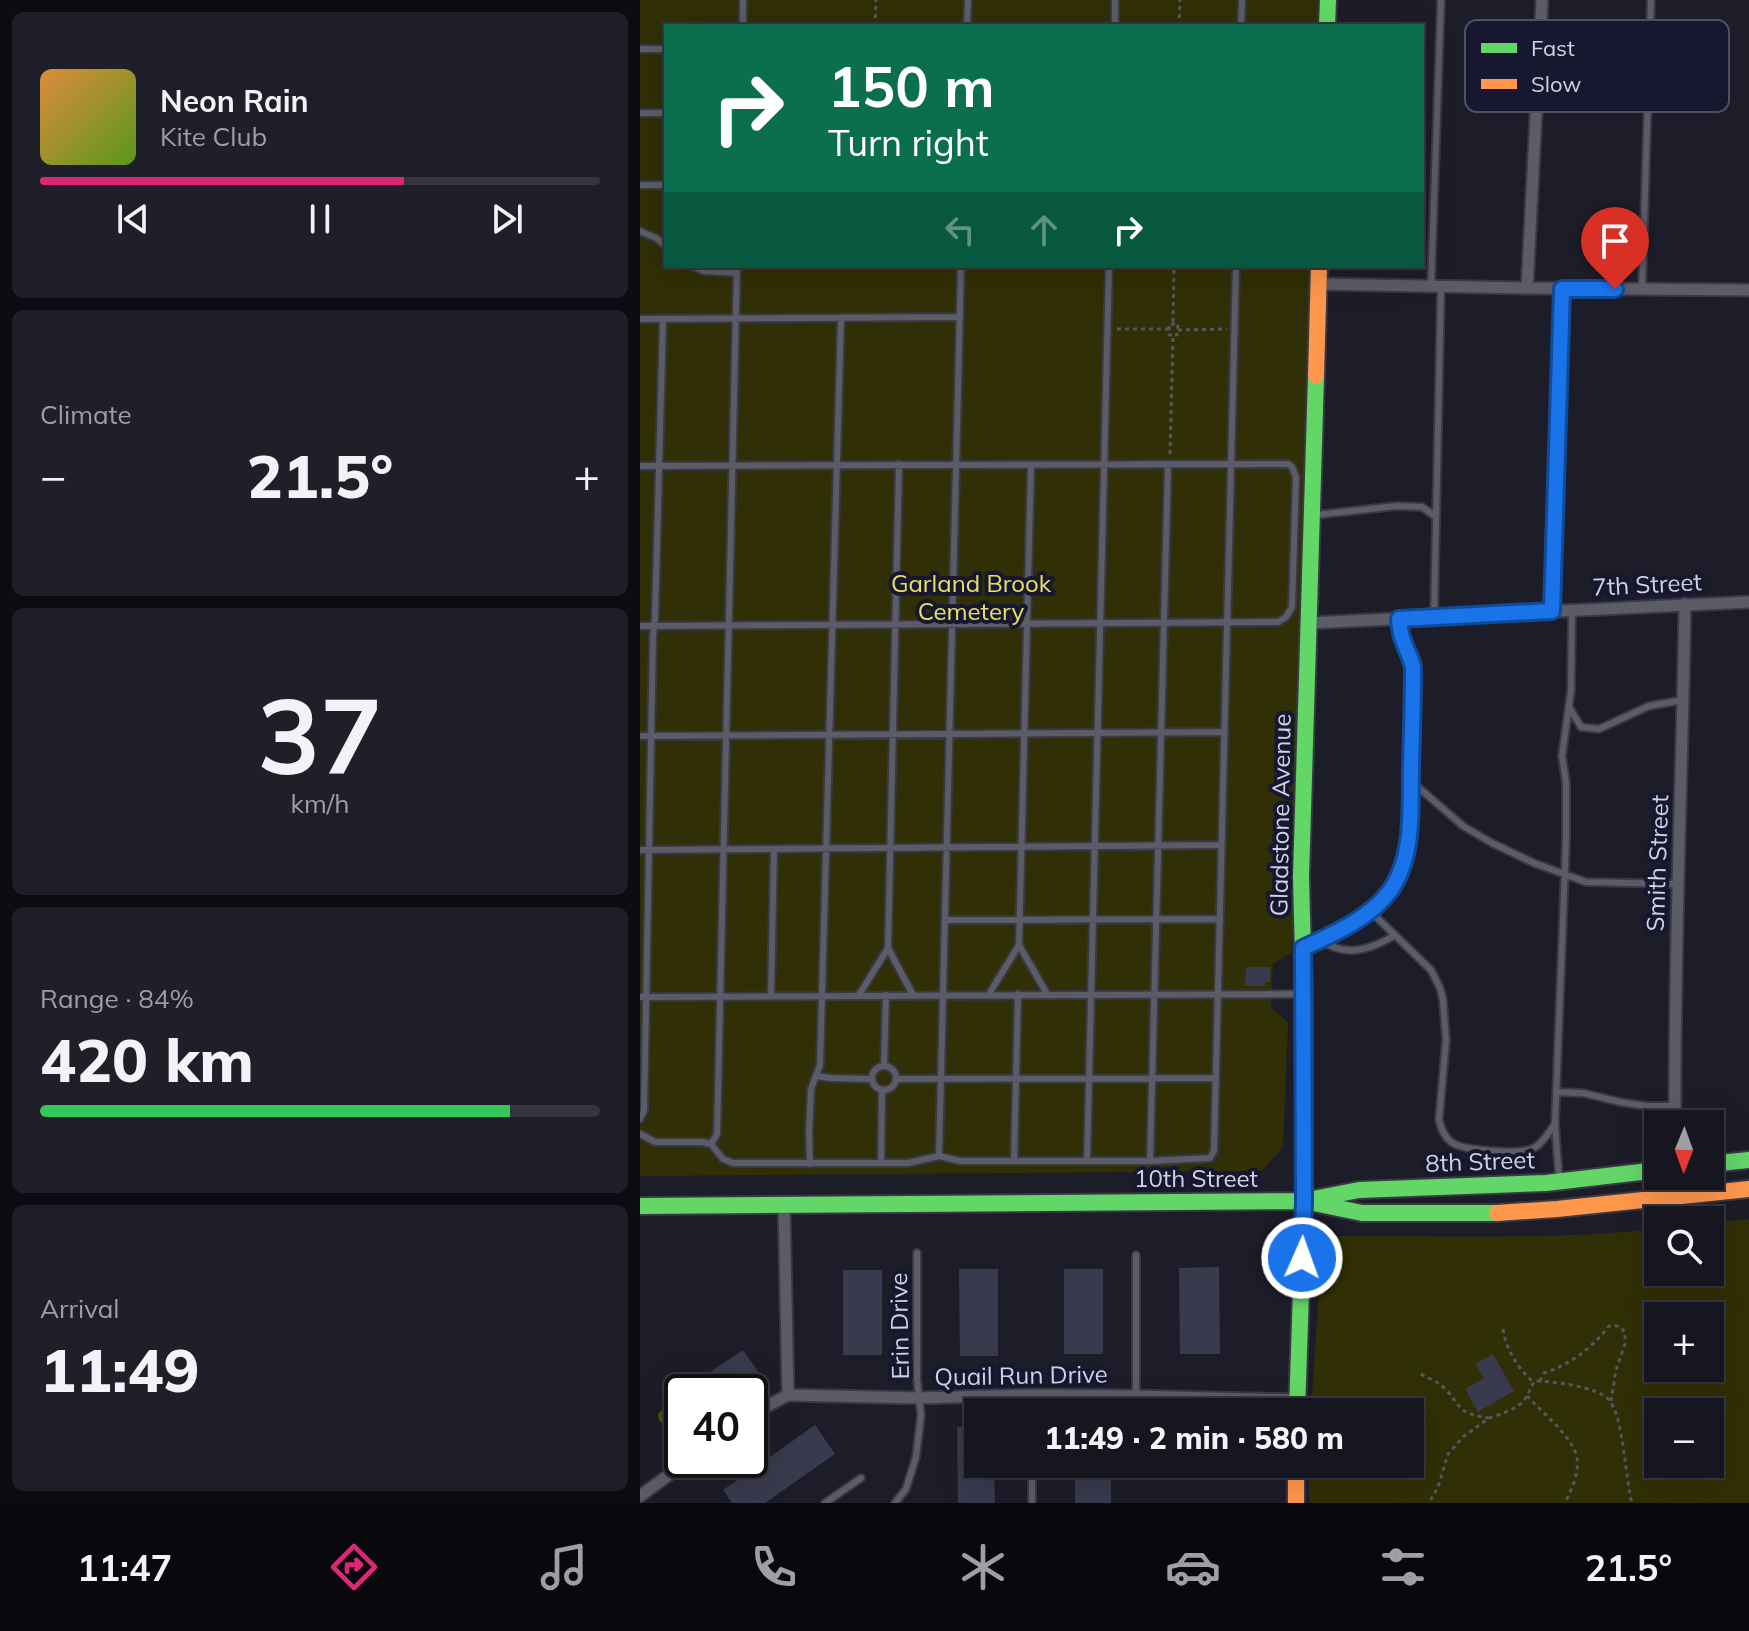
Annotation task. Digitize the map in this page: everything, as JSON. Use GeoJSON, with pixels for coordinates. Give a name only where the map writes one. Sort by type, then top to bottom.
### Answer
{"type":"FeatureCollection","features":[{"type":"Feature","properties":{"kind":"main road"},"geometry":{"type":"LineString","coordinates":[[1327,24],[1328,0]]}},
{"type":"Feature","properties":{"kind":"main road","name":"Gladstone Avenue"},"geometry":{"type":"LineString","coordinates":[[1297,1398],[1304,1201],[1301,877],[1319,268]]}},
{"type":"Feature","properties":{"kind":"main road"},"geometry":{"type":"LineString","coordinates":[[1724,1163],[1749,1160]]}},
{"type":"Feature","properties":{"kind":"main road","name":"8th Street"},"geometry":{"type":"LineString","coordinates":[[1304,1201],[1359,1190],[1559,1182],[1644,1172]]}},
{"type":"Feature","properties":{"kind":"main road","name":"10th Street"},"geometry":{"type":"LineString","coordinates":[[640,1206],[1304,1201],[1362,1213],[1498,1213],[1749,1189]]}},
{"type":"Feature","properties":{"kind":"main road"},"geometry":{"type":"LineString","coordinates":[[1296,1478],[1296,1503]]}},
{"type":"Feature","properties":{"kind":"street"},"geometry":{"type":"LineString","coordinates":[[1541,20],[1542,0]]}},
{"type":"Feature","properties":{"kind":"street"},"geometry":{"type":"LineString","coordinates":[[1527,288],[1536,112]]}},
{"type":"Feature","properties":{"kind":"street"},"geometry":{"type":"LineString","coordinates":[[1318,284],[1749,290]]}},
{"type":"Feature","properties":{"kind":"street"},"geometry":{"type":"LineString","coordinates":[[1552,611],[1562,289]]}},
{"type":"Feature","properties":{"kind":"street","name":"7th Street"},"geometry":{"type":"LineString","coordinates":[[1308,623],[1749,602]]}},
{"type":"Feature","properties":{"kind":"street","name":"Smith Street"},"geometry":{"type":"LineString","coordinates":[[1675,1110],[1674,998],[1685,604]]}},
{"type":"Feature","properties":{"kind":"street"},"geometry":{"type":"LineString","coordinates":[[784,1204],[788,1395]]}},
{"type":"Feature","properties":{"kind":"street","name":"Quail Run Drive"},"geometry":{"type":"LineString","coordinates":[[768,1406],[788,1395],[1168,1398]]}},
{"type":"Feature","properties":{"kind":"street"},"geometry":{"type":"LineString","coordinates":[[640,1496],[664,1478]]}},
{"type":"Feature","properties":{"kind":"lane"},"geometry":{"type":"LineString","coordinates":[[743,0],[743,24]]}},
{"type":"Feature","properties":{"kind":"lane"},"geometry":{"type":"LineString","coordinates":[[967,24],[968,0]]}},
{"type":"Feature","properties":{"kind":"lane"},"geometry":{"type":"LineString","coordinates":[[1115,0],[1115,24]]}},
{"type":"Feature","properties":{"kind":"lane"},"geometry":{"type":"LineString","coordinates":[[1241,24],[1242,0]]}},
{"type":"Feature","properties":{"kind":"lane"},"geometry":{"type":"LineString","coordinates":[[1434,617],[1441,0]]}},
{"type":"Feature","properties":{"kind":"lane"},"geometry":{"type":"LineString","coordinates":[[1650,20],[1651,0]]}},
{"type":"Feature","properties":{"kind":"lane"},"geometry":{"type":"LineString","coordinates":[[640,49],[664,49]]}},
{"type":"Feature","properties":{"kind":"lane"},"geometry":{"type":"LineString","coordinates":[[1642,289],[1648,112]]}},
{"type":"Feature","properties":{"kind":"lane"},"geometry":{"type":"LineString","coordinates":[[640,113],[664,113]]}},
{"type":"Feature","properties":{"kind":"lane"},"geometry":{"type":"LineString","coordinates":[[640,185],[664,185]]}},
{"type":"Feature","properties":{"kind":"lane"},"geometry":{"type":"LineString","coordinates":[[640,231],[664,244]]}},
{"type":"Feature","properties":{"kind":"lane"},"geometry":{"type":"LineString","coordinates":[[697,268],[704,271],[737,269],[717,1134],[711,1144]]}},
{"type":"Feature","properties":{"kind":"lane"},"geometry":{"type":"LineString","coordinates":[[939,1156],[961,268]]}},
{"type":"Feature","properties":{"kind":"lane"},"geometry":{"type":"LineString","coordinates":[[1087,1161],[1109,268]]}},
{"type":"Feature","properties":{"kind":"lane"},"geometry":{"type":"LineString","coordinates":[[640,1134],[655,1142],[711,1144],[723,1159],[733,1163],[908,1163],[939,1156],[960,1161],[1210,1158],[1214,1151],[1236,268]]}},
{"type":"Feature","properties":{"kind":"lane"},"geometry":{"type":"LineString","coordinates":[[640,319],[960,317]]}},
{"type":"Feature","properties":{"kind":"lane"},"geometry":{"type":"LineString","coordinates":[[810,1164],[811,1089],[820,1065],[823,996],[841,318]]}},
{"type":"Feature","properties":{"kind":"lane"},"geometry":{"type":"LineString","coordinates":[[640,1119],[644,1111],[643,997],[663,319]]}},
{"type":"Feature","properties":{"kind":"lane"},"geometry":{"type":"LineString","coordinates":[[899,464],[888,948],[913,995]]}},
{"type":"Feature","properties":{"kind":"lane"},"geometry":{"type":"LineString","coordinates":[[640,466],[1288,464],[1296,477],[1292,607],[1286,617],[1278,622],[640,626]]}},
{"type":"Feature","properties":{"kind":"lane"},"geometry":{"type":"LineString","coordinates":[[989,994],[1019,945],[1031,465]]}},
{"type":"Feature","properties":{"kind":"lane"},"geometry":{"type":"LineString","coordinates":[[1150,1161],[1168,466]]}},
{"type":"Feature","properties":{"kind":"lane"},"geometry":{"type":"LineString","coordinates":[[1311,515],[1397,506],[1422,507],[1436,517]]}},
{"type":"Feature","properties":{"kind":"lane"},"geometry":{"type":"LineString","coordinates":[[1559,1182],[1555,1124],[1566,783],[1562,756],[1571,691],[1572,610]]}},
{"type":"Feature","properties":{"kind":"lane"},"geometry":{"type":"LineString","coordinates":[[1303,948],[1334,933],[1369,910],[1392,889],[1409,842],[1413,667],[1401,635],[1399,619]]}},
{"type":"Feature","properties":{"kind":"lane"},"geometry":{"type":"LineString","coordinates":[[1569,707],[1581,727],[1599,729],[1649,706],[1683,700]]}},
{"type":"Feature","properties":{"kind":"lane"},"geometry":{"type":"LineString","coordinates":[[640,736],[1224,732]]}},
{"type":"Feature","properties":{"kind":"lane"},"geometry":{"type":"LineString","coordinates":[[1411,781],[1463,826],[1534,863],[1586,882],[1678,884]]}},
{"type":"Feature","properties":{"kind":"lane"},"geometry":{"type":"LineString","coordinates":[[640,850],[1221,845]]}},
{"type":"Feature","properties":{"kind":"lane"},"geometry":{"type":"LineString","coordinates":[[771,996],[774,849]]}},
{"type":"Feature","properties":{"kind":"lane"},"geometry":{"type":"LineString","coordinates":[[1369,910],[1437,979],[1443,1000],[1446,1040],[1439,1120],[1447,1140],[1459,1147],[1479,1151],[1532,1149],[1555,1124]]}},
{"type":"Feature","properties":{"kind":"lane"},"geometry":{"type":"LineString","coordinates":[[945,920],[1220,919]]}},
{"type":"Feature","properties":{"kind":"lane"},"geometry":{"type":"LineString","coordinates":[[1321,940],[1330,946],[1355,950],[1378,946],[1395,935]]}},
{"type":"Feature","properties":{"kind":"lane"},"geometry":{"type":"LineString","coordinates":[[1019,945],[1047,994]]}},
{"type":"Feature","properties":{"kind":"lane"},"geometry":{"type":"LineString","coordinates":[[859,995],[888,948]]}},
{"type":"Feature","properties":{"kind":"lane"},"geometry":{"type":"LineString","coordinates":[[1014,1161],[1018,994]]}},
{"type":"Feature","properties":{"kind":"lane"},"geometry":{"type":"LineString","coordinates":[[643,997],[1304,994]]}},
{"type":"Feature","properties":{"kind":"lane"},"geometry":{"type":"LineString","coordinates":[[884,1065],[886,995]]}},
{"type":"Feature","properties":{"kind":"lane"},"geometry":{"type":"LineString","coordinates":[[884,1065],[893,1069],[897,1079],[892,1088],[882,1091],[874,1087],[870,1079],[874,1069],[884,1065]]}},
{"type":"Feature","properties":{"kind":"lane"},"geometry":{"type":"LineString","coordinates":[[817,1076],[870,1079]]}},
{"type":"Feature","properties":{"kind":"lane"},"geometry":{"type":"LineString","coordinates":[[897,1079],[1216,1078]]}},
{"type":"Feature","properties":{"kind":"lane"},"geometry":{"type":"LineString","coordinates":[[881,1163],[882,1091]]}},
{"type":"Feature","properties":{"kind":"lane"},"geometry":{"type":"LineString","coordinates":[[1556,1092],[1583,1093],[1646,1106],[1675,1106]]}},
{"type":"Feature","properties":{"kind":"lane","name":"Erin Drive"},"geometry":{"type":"LineString","coordinates":[[895,1503],[906,1489],[916,1457],[921,1415],[917,1253]]}},
{"type":"Feature","properties":{"kind":"lane"},"geometry":{"type":"LineString","coordinates":[[1136,1255],[1136,1396]]}},
{"type":"Feature","properties":{"kind":"lane"},"geometry":{"type":"LineString","coordinates":[[825,1503],[861,1478]]}},
{"type":"Feature","properties":{"kind":"lane"},"geometry":{"type":"LineString","coordinates":[[1032,1478],[1032,1503]]}},
{"type":"Feature","properties":{"kind":"path"},"geometry":{"type":"LineString","coordinates":[[875,24],[876,0]]}},
{"type":"Feature","properties":{"kind":"path"},"geometry":{"type":"LineString","coordinates":[[1179,24],[1180,0]]}},
{"type":"Feature","properties":{"kind":"path"},"geometry":{"type":"LineString","coordinates":[[1173,324],[1174,268]]}},
{"type":"Feature","properties":{"kind":"path"},"geometry":{"type":"LineString","coordinates":[[1169,324],[1178,324],[1177,335],[1173,335],[1169,335],[1169,324]]}},
{"type":"Feature","properties":{"kind":"path"},"geometry":{"type":"LineString","coordinates":[[1108,328],[1169,329]]}},
{"type":"Feature","properties":{"kind":"path"},"geometry":{"type":"LineString","coordinates":[[1178,330],[1234,329]]}},
{"type":"Feature","properties":{"kind":"path"},"geometry":{"type":"LineString","coordinates":[[1168,466],[1173,335]]}},
{"type":"Feature","properties":{"kind":"path"},"geometry":{"type":"LineString","coordinates":[[1540,1381],[1544,1373],[1578,1357],[1609,1326],[1619,1326],[1625,1332],[1611,1401],[1632,1503]]}},
{"type":"Feature","properties":{"kind":"path"},"geometry":{"type":"LineString","coordinates":[[1503,1329],[1505,1344],[1524,1374],[1533,1382],[1589,1390],[1611,1401]]}},
{"type":"Feature","properties":{"kind":"path"},"geometry":{"type":"LineString","coordinates":[[1421,1374],[1438,1383],[1461,1411],[1489,1418]]}},
{"type":"Feature","properties":{"kind":"path"},"geometry":{"type":"LineString","coordinates":[[1429,1503],[1438,1487],[1448,1454],[1463,1437],[1489,1418],[1523,1403],[1533,1382]]}},
{"type":"Feature","properties":{"kind":"path"},"geometry":{"type":"LineString","coordinates":[[1527,1396],[1566,1437],[1577,1455],[1577,1469],[1565,1503]]}},
{"type":"Feature","properties":{"kind":"green space","name":"Garland Brook Cemetery"},"geometry":{"type":"Polygon","coordinates":[[[640,0],[1319,0],[1319,24],[664,24],[664,268],[1310,268],[1292,952],[1273,964],[1271,1008],[1288,1022],[1283,1147],[1262,1171],[640,1176],[640,0]]]}},
{"type":"Feature","properties":{"kind":"green space"},"geometry":{"type":"Polygon","coordinates":[[[1749,1219],[1749,1503],[1309,1503],[1309,1478],[1424,1478],[1424,1398],[1312,1398],[1319,1290],[1328,1240],[1340,1236],[1539,1236],[1644,1230],[1644,1286],[1724,1286],[1724,1222],[1749,1219]]]}},
{"type":"Feature","properties":{"kind":"shaded area"},"geometry":{"type":"Polygon","coordinates":[[[664,1408],[664,1425],[659,1420],[658,1414],[664,1408]]]}},
{"type":"Feature","properties":{"kind":"building"},"geometry":{"type":"Polygon","coordinates":[[[1246,967],[1270,967],[1270,982],[1265,982],[1265,986],[1245,986],[1246,967]]]}},
{"type":"Feature","properties":{"kind":"building"},"geometry":{"type":"Polygon","coordinates":[[[1219,1267],[1220,1354],[1180,1354],[1179,1268],[1219,1267]]]}},
{"type":"Feature","properties":{"kind":"building"},"geometry":{"type":"Polygon","coordinates":[[[959,1269],[998,1269],[998,1356],[960,1356],[959,1269]]]}},
{"type":"Feature","properties":{"kind":"building"},"geometry":{"type":"Polygon","coordinates":[[[1064,1269],[1103,1269],[1103,1354],[1064,1354],[1064,1269]]]}},
{"type":"Feature","properties":{"kind":"building"},"geometry":{"type":"Polygon","coordinates":[[[843,1270],[882,1270],[882,1355],[843,1355],[843,1270]]]}},
{"type":"Feature","properties":{"kind":"building"},"geometry":{"type":"Polygon","coordinates":[[[743,1350],[760,1374],[707,1374],[743,1350]]]}},
{"type":"Feature","properties":{"kind":"building"},"geometry":{"type":"Polygon","coordinates":[[[1493,1354],[1514,1391],[1478,1412],[1465,1389],[1484,1378],[1475,1364],[1493,1354]]]}},
{"type":"Feature","properties":{"kind":"building"},"geometry":{"type":"Polygon","coordinates":[[[815,1425],[835,1454],[765,1503],[732,1503],[723,1490],[740,1478],[768,1478],[768,1458],[815,1425]]]}},
{"type":"Feature","properties":{"kind":"building"},"geometry":{"type":"Polygon","coordinates":[[[957,1427],[964,1427],[964,1478],[994,1478],[995,1503],[958,1503],[957,1427]]]}},
{"type":"Feature","properties":{"kind":"building"},"geometry":{"type":"Polygon","coordinates":[[[1075,1478],[1111,1478],[1111,1503],[1075,1503],[1075,1478]]]}},
{"type":"Feature","properties":{"kind":"traffic: fast"},"geometry":{"type":"LineString","coordinates":[[1327,24],[1328,0]]}},
{"type":"Feature","properties":{"kind":"traffic: fast"},"geometry":{"type":"LineString","coordinates":[[1297,1398],[1304,1201],[1301,877],[1316,376]]}},
{"type":"Feature","properties":{"kind":"traffic: fast"},"geometry":{"type":"LineString","coordinates":[[1724,1163],[1749,1160]]}},
{"type":"Feature","properties":{"kind":"traffic: fast"},"geometry":{"type":"LineString","coordinates":[[1313,1199],[1359,1190],[1546,1183],[1644,1172]]}},
{"type":"Feature","properties":{"kind":"traffic: fast"},"geometry":{"type":"LineString","coordinates":[[640,1206],[1304,1201],[1362,1213],[1497,1213]]}},
{"type":"Feature","properties":{"kind":"traffic: slow"},"geometry":{"type":"LineString","coordinates":[[1316,376],[1319,268]]}},
{"type":"Feature","properties":{"kind":"traffic: slow"},"geometry":{"type":"LineString","coordinates":[[1497,1213],[1749,1189]]}},
{"type":"Feature","properties":{"kind":"traffic: slow"},"geometry":{"type":"LineString","coordinates":[[1296,1478],[1296,1503]]}},
{"type":"Feature","properties":{"kind":"route"},"geometry":{"type":"LineString","coordinates":[[1302,1258],[1303,948],[1363,915],[1385,897],[1397,879],[1409,842],[1413,667],[1401,635],[1399,619],[1552,611],[1562,289],[1615,289]]}}]}
